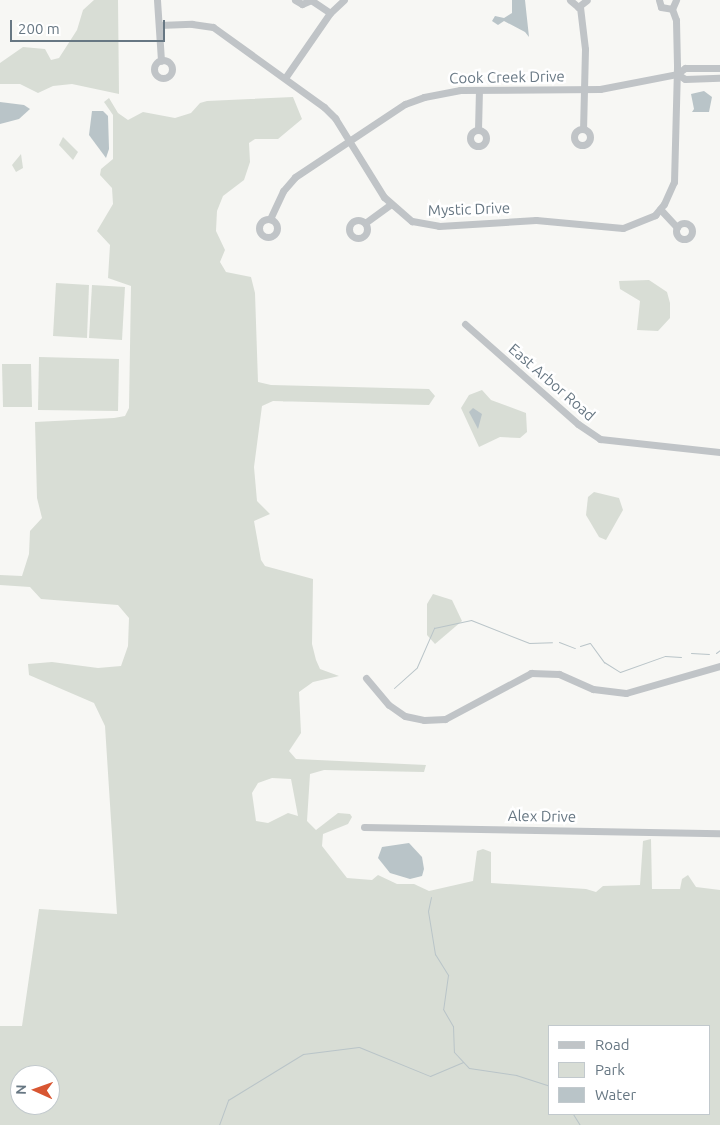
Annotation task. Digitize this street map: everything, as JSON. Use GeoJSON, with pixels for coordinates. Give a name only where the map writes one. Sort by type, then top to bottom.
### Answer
{"type":"FeatureCollection","features":[{"type":"Feature","properties":{"kind":"street"},"geometry":{"type":"LineString","coordinates":[[158,0],[161,61]]}},
{"type":"Feature","properties":{"kind":"street"},"geometry":{"type":"LineString","coordinates":[[295,0],[302,4],[311,0],[330,13]]}},
{"type":"Feature","properties":{"kind":"street"},"geometry":{"type":"LineString","coordinates":[[284,78],[330,13],[344,0]]}},
{"type":"Feature","properties":{"kind":"street"},"geometry":{"type":"LineString","coordinates":[[570,0],[580,7]]}},
{"type":"Feature","properties":{"kind":"street"},"geometry":{"type":"LineString","coordinates":[[583,129],[585,89],[580,7],[587,0]]}},
{"type":"Feature","properties":{"kind":"street"},"geometry":{"type":"LineString","coordinates":[[659,0],[664,9],[672,9],[676,0]]}},
{"type":"Feature","properties":{"kind":"street","name":"Mystic Drive"},"geometry":{"type":"LineString","coordinates":[[159,26],[192,24],[213,27],[326,108],[350,140],[391,204],[412,221],[439,226],[536,220],[623,228],[647,220],[660,209],[671,192],[675,176],[677,74],[676,20],[672,9]]}},
{"type":"Feature","properties":{"kind":"street","name":"Cook Creek Drive"},"geometry":{"type":"LineString","coordinates":[[270,219],[284,191],[295,177],[405,104],[424,97],[449,91],[615,87],[677,74],[685,68],[720,68]]}},
{"type":"Feature","properties":{"kind":"street","name":"Cook Creek Drive"},"geometry":{"type":"LineString","coordinates":[[677,74],[684,79],[720,78]]}},
{"type":"Feature","properties":{"kind":"street"},"geometry":{"type":"LineString","coordinates":[[478,130],[479,90]]}},
{"type":"Feature","properties":{"kind":"street"},"geometry":{"type":"LineString","coordinates":[[364,223],[391,204]]}},
{"type":"Feature","properties":{"kind":"street"},"geometry":{"type":"LineString","coordinates":[[660,209],[677,226]]}},
{"type":"Feature","properties":{"kind":"street","name":"East Arbor Road"},"geometry":{"type":"LineString","coordinates":[[464,324],[578,424],[600,439],[720,452]]}},
{"type":"Feature","properties":{"kind":"street"},"geometry":{"type":"LineString","coordinates":[[366,678],[390,705],[405,716],[424,720],[452,716],[531,673],[559,674],[593,689],[618,693],[720,666]]}},
{"type":"Feature","properties":{"kind":"street","name":"Alex Drive"},"geometry":{"type":"LineString","coordinates":[[364,827],[720,833]]}},
{"type":"Feature","properties":{"kind":"green space"},"geometry":{"type":"Polygon","coordinates":[[[94,0],[118,0],[119,94],[72,84],[53,86],[38,93],[20,84],[0,84],[0,63],[23,47],[45,49],[51,60],[59,58],[77,30],[83,10],[94,0]]]}},
{"type":"Feature","properties":{"kind":"green space"},"geometry":{"type":"Polygon","coordinates":[[[293,97],[302,119],[278,139],[255,139],[249,143],[250,162],[244,180],[223,196],[217,211],[216,231],[225,250],[220,262],[226,272],[251,277],[255,293],[258,382],[271,385],[429,389],[435,396],[429,405],[273,401],[262,406],[254,467],[257,501],[270,514],[254,521],[261,560],[265,566],[313,579],[312,644],[316,660],[320,669],[339,676],[313,682],[299,692],[301,733],[289,751],[296,759],[426,765],[424,772],[324,770],[310,774],[307,821],[316,830],[338,813],[350,814],[352,817],[348,824],[323,834],[322,846],[347,878],[372,880],[378,875],[397,884],[414,884],[429,891],[473,881],[477,851],[483,849],[491,852],[491,883],[586,889],[596,892],[603,886],[640,885],[643,841],[651,839],[652,889],[680,889],[682,879],[688,875],[696,887],[720,890],[720,1125],[0,1125],[0,1026],[22,1026],[39,909],[117,914],[105,726],[94,703],[29,675],[28,664],[52,662],[98,668],[121,666],[128,646],[129,618],[118,605],[41,599],[30,587],[0,585],[0,575],[22,576],[29,554],[30,531],[42,518],[37,498],[35,422],[114,418],[125,416],[129,408],[131,286],[108,278],[110,245],[97,231],[113,204],[112,188],[100,175],[101,169],[113,159],[113,115],[104,102],[109,98],[118,113],[128,120],[143,112],[175,118],[191,113],[200,103],[207,101],[293,97]],[[272,778],[258,783],[252,793],[256,821],[268,823],[288,813],[298,816],[291,779],[272,778]]]}},
{"type":"Feature","properties":{"kind":"green space"},"geometry":{"type":"Polygon","coordinates":[[[63,137],[78,152],[73,160],[59,145],[63,137]]]}},
{"type":"Feature","properties":{"kind":"green space"},"geometry":{"type":"Polygon","coordinates":[[[21,154],[23,168],[16,172],[12,165],[21,154]]]}},
{"type":"Feature","properties":{"kind":"green space"},"geometry":{"type":"Polygon","coordinates":[[[649,280],[667,292],[670,303],[670,318],[658,331],[637,330],[640,301],[620,289],[619,281],[649,280]]]}},
{"type":"Feature","properties":{"kind":"green space"},"geometry":{"type":"Polygon","coordinates":[[[56,283],[89,285],[87,338],[53,336],[56,283]]]}},
{"type":"Feature","properties":{"kind":"green space"},"geometry":{"type":"Polygon","coordinates":[[[92,285],[125,287],[122,340],[89,338],[92,285]]]}},
{"type":"Feature","properties":{"kind":"green space"},"geometry":{"type":"Polygon","coordinates":[[[39,357],[119,359],[118,411],[38,410],[39,357]]]}},
{"type":"Feature","properties":{"kind":"green space"},"geometry":{"type":"Polygon","coordinates":[[[2,364],[31,364],[32,407],[3,407],[2,364]]]}},
{"type":"Feature","properties":{"kind":"green space"},"geometry":{"type":"Polygon","coordinates":[[[482,390],[491,400],[526,413],[527,432],[520,438],[500,437],[479,447],[461,408],[469,395],[482,390]]]}},
{"type":"Feature","properties":{"kind":"green space"},"geometry":{"type":"Polygon","coordinates":[[[594,492],[619,498],[623,510],[606,540],[599,537],[586,515],[588,497],[594,492]]]}},
{"type":"Feature","properties":{"kind":"green space"},"geometry":{"type":"Polygon","coordinates":[[[433,594],[452,600],[462,621],[435,644],[427,635],[427,604],[433,594]]]}},
{"type":"Feature","properties":{"kind":"water"},"geometry":{"type":"Polygon","coordinates":[[[512,0],[525,0],[529,37],[525,32],[504,21],[498,25],[492,21],[495,16],[504,18],[512,13],[512,0]]]}},
{"type":"Feature","properties":{"kind":"water"},"geometry":{"type":"Polygon","coordinates":[[[704,91],[712,97],[709,112],[692,112],[694,109],[691,94],[704,91]]]}},
{"type":"Feature","properties":{"kind":"water"},"geometry":{"type":"Polygon","coordinates":[[[0,102],[24,105],[30,109],[19,119],[0,124],[0,102]]]}},
{"type":"Feature","properties":{"kind":"water"},"geometry":{"type":"Polygon","coordinates":[[[92,111],[103,111],[108,116],[109,149],[106,158],[89,135],[92,111]]]}},
{"type":"Feature","properties":{"kind":"water"},"geometry":{"type":"Polygon","coordinates":[[[473,408],[482,414],[478,429],[469,412],[473,408]]]}},
{"type":"Feature","properties":{"kind":"water"},"geometry":{"type":"Polygon","coordinates":[[[409,843],[422,857],[424,869],[422,876],[410,879],[390,873],[378,858],[382,847],[409,843]]]}},
{"type":"Feature","properties":{"kind":"waterway"},"geometry":{"type":"LineString","coordinates":[[394,688],[417,667],[434,628],[471,620],[529,643],[552,642]]}},
{"type":"Feature","properties":{"kind":"waterway"},"geometry":{"type":"LineString","coordinates":[[559,642],[575,648]]}},
{"type":"Feature","properties":{"kind":"waterway"},"geometry":{"type":"LineString","coordinates":[[580,646],[590,643],[604,662],[620,672],[665,656],[681,657]]}},
{"type":"Feature","properties":{"kind":"waterway"},"geometry":{"type":"LineString","coordinates":[[716,653],[720,650]]}},
{"type":"Feature","properties":{"kind":"waterway"},"geometry":{"type":"LineString","coordinates":[[691,653],[709,654]]}},
{"type":"Feature","properties":{"kind":"waterway"},"geometry":{"type":"LineString","coordinates":[[431,897],[428,911],[435,954],[448,975],[443,1009],[453,1026],[454,1052],[469,1068],[516,1075],[548,1086]]}},
{"type":"Feature","properties":{"kind":"waterway"},"geometry":{"type":"LineString","coordinates":[[219,1125],[228,1100],[303,1054],[359,1047],[430,1076],[463,1062]]}},
{"type":"Feature","properties":{"kind":"waterway"},"geometry":{"type":"LineString","coordinates":[[574,1115],[580,1125]]}}]}
